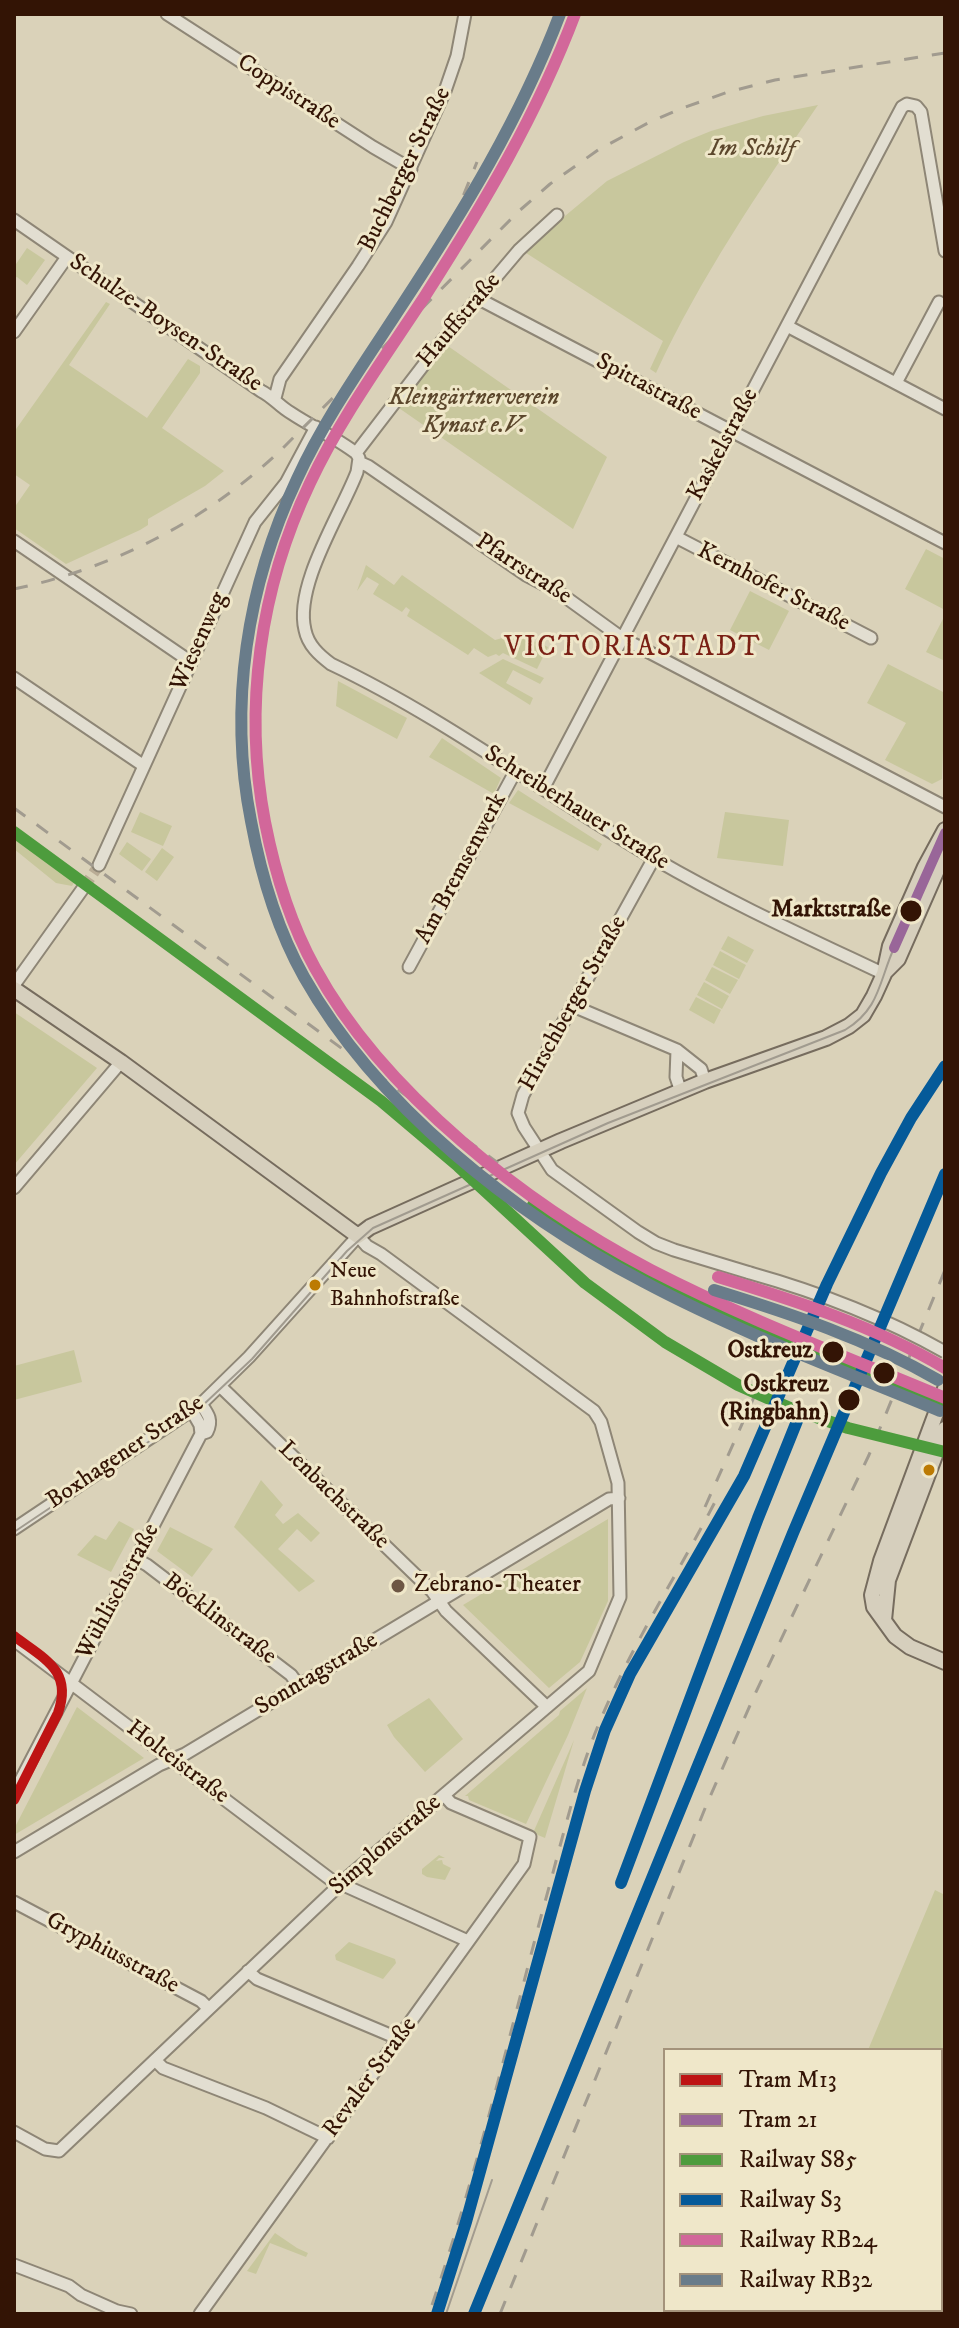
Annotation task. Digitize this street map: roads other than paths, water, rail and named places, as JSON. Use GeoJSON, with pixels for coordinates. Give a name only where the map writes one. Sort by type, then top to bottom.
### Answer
{"type":"FeatureCollection","features":[{"type":"Feature","properties":{"kind":"main road"},"geometry":{"type":"LineString","coordinates":[[539,1151],[705,1081],[826,1038],[859,1019],[867,1010],[884,974],[890,946],[945,830]]}},
{"type":"Feature","properties":{"kind":"main road"},"geometry":{"type":"LineString","coordinates":[[884,974],[898,959],[945,852]]}},
{"type":"Feature","properties":{"kind":"main road"},"geometry":{"type":"LineString","coordinates":[[14,987],[358,1236]]}},
{"type":"Feature","properties":{"kind":"main road","name":"Boxhagener Straße"},"geometry":{"type":"LineString","coordinates":[[358,1236],[370,1227],[539,1151]]}},
{"type":"Feature","properties":{"kind":"main road"},"geometry":{"type":"LineString","coordinates":[[945,1389],[874,1582],[872,1601],[895,1636],[904,1644],[945,1662]]}},
{"type":"Feature","properties":{"kind":"main road"},"geometry":{"type":"LineString","coordinates":[[884,1620],[888,1580],[945,1429]]}},
{"type":"Feature","properties":{"kind":"street","name":"Coppistraße"},"geometry":{"type":"LineString","coordinates":[[167,14],[411,169]]}},
{"type":"Feature","properties":{"kind":"street","name":"Buchberger Straße"},"geometry":{"type":"LineString","coordinates":[[275,398],[280,379],[380,233],[450,79],[465,14]]}},
{"type":"Feature","properties":{"kind":"street","name":"Kaskelstraße"},"geometry":{"type":"LineString","coordinates":[[543,789],[902,107],[907,104],[916,106],[921,112],[945,251]]}},
{"type":"Feature","properties":{"kind":"street","name":"Hauffstraße"},"geometry":{"type":"LineString","coordinates":[[303,610],[313,570],[353,480],[357,457],[442,341],[519,250],[557,215]]}},
{"type":"Feature","properties":{"kind":"street","name":"Schulze-Boysen-Straße"},"geometry":{"type":"LineString","coordinates":[[14,220],[275,398],[281,406],[316,427]]}},
{"type":"Feature","properties":{"kind":"street"},"geometry":{"type":"LineString","coordinates":[[14,332],[67,257]]}},
{"type":"Feature","properties":{"kind":"street","name":"Spittastraße"},"geometry":{"type":"LineString","coordinates":[[479,299],[945,543]]}},
{"type":"Feature","properties":{"kind":"street"},"geometry":{"type":"LineString","coordinates":[[896,383],[939,302]]}},
{"type":"Feature","properties":{"kind":"street"},"geometry":{"type":"LineString","coordinates":[[787,326],[945,409]]}},
{"type":"Feature","properties":{"kind":"street","name":"Pfarrstraße"},"geometry":{"type":"LineString","coordinates":[[316,427],[526,575],[557,591],[622,638],[942,806]]}},
{"type":"Feature","properties":{"kind":"street","name":"Wiesenweg"},"geometry":{"type":"LineString","coordinates":[[99,865],[255,522],[286,483],[316,427]]}},
{"type":"Feature","properties":{"kind":"street","name":"Kernhofer Straße"},"geometry":{"type":"LineString","coordinates":[[676,537],[871,638]]}},
{"type":"Feature","properties":{"kind":"street"},"geometry":{"type":"LineString","coordinates":[[14,541],[191,662]]}},
{"type":"Feature","properties":{"kind":"street","name":"Schreiberhauer Straße"},"geometry":{"type":"LineString","coordinates":[[303,610],[305,630],[313,648],[331,664],[407,703],[654,858],[730,902],[884,974]]}},
{"type":"Feature","properties":{"kind":"street"},"geometry":{"type":"LineString","coordinates":[[14,678],[144,766]]}},
{"type":"Feature","properties":{"kind":"street","name":"Am Bremsenwerk"},"geometry":{"type":"LineString","coordinates":[[409,967],[515,772]]}},
{"type":"Feature","properties":{"kind":"street","name":"Hirschberger Straße"},"geometry":{"type":"LineString","coordinates":[[654,858],[523,1095],[518,1113],[521,1121],[552,1170],[648,1239],[849,1306],[945,1352]]}},
{"type":"Feature","properties":{"kind":"street"},"geometry":{"type":"LineString","coordinates":[[14,987],[84,887]]}},
{"type":"Feature","properties":{"kind":"street"},"geometry":{"type":"LineString","coordinates":[[573,1006],[677,1050],[701,1069],[705,1081]]}},
{"type":"Feature","properties":{"kind":"street"},"geometry":{"type":"LineString","coordinates":[[677,1050],[676,1077],[681,1092]]}},
{"type":"Feature","properties":{"kind":"street"},"geometry":{"type":"LineString","coordinates":[[14,1188],[121,1062]]}},
{"type":"Feature","properties":{"kind":"street"},"geometry":{"type":"LineString","coordinates":[[358,1236],[375,1252],[594,1411],[601,1422],[618,1483],[619,1498]]}},
{"type":"Feature","properties":{"kind":"street","name":"Boxhagener Straße"},"geometry":{"type":"LineString","coordinates":[[14,1529],[196,1408],[221,1387],[358,1236]]}},
{"type":"Feature","properties":{"kind":"street","name":"Lenbachstraße"},"geometry":{"type":"LineString","coordinates":[[221,1387],[547,1707]]}},
{"type":"Feature","properties":{"kind":"street","name":"Wühlischstraße"},"geometry":{"type":"LineString","coordinates":[[14,1793],[201,1434],[207,1432],[211,1422],[196,1408]]}},
{"type":"Feature","properties":{"kind":"street","name":"Sonntagstraße"},"geometry":{"type":"LineString","coordinates":[[14,1852],[299,1686],[609,1499],[619,1498]]}},
{"type":"Feature","properties":{"kind":"street","name":"Simplonstraße"},"geometry":{"type":"LineString","coordinates":[[14,2132],[45,2149],[59,2151],[340,1885],[589,1671],[619,1604],[619,1498]]}},
{"type":"Feature","properties":{"kind":"street","name":"Böcklinstraße"},"geometry":{"type":"LineString","coordinates":[[136,1559],[291,1675],[299,1686]]}},
{"type":"Feature","properties":{"kind":"street","name":"Holteistraße"},"geometry":{"type":"LineString","coordinates":[[14,1640],[340,1885],[468,1941]]}},
{"type":"Feature","properties":{"kind":"street","name":"Revaler Straße"},"geometry":{"type":"LineString","coordinates":[[200,2314],[524,1864],[530,1837],[451,1803],[444,1795]]}},
{"type":"Feature","properties":{"kind":"street","name":"Gryphiusstraße"},"geometry":{"type":"LineString","coordinates":[[14,1902],[201,2001],[208,2008]]}},
{"type":"Feature","properties":{"kind":"street"},"geometry":{"type":"LineString","coordinates":[[248,1971],[257,1979],[398,2040]]}},
{"type":"Feature","properties":{"kind":"street"},"geometry":{"type":"LineString","coordinates":[[155,2060],[163,2068],[266,2108],[328,2138]]}},
{"type":"Feature","properties":{"kind":"street"},"geometry":{"type":"LineString","coordinates":[[14,2265],[69,2286],[81,2295],[117,2311],[131,2314]]}},
{"type":"Feature","properties":{"kind":"tunnel"},"geometry":{"type":"LineString","coordinates":[[84,887],[99,865]]}},
{"type":"Feature","properties":{"kind":"tram line","name":"21"},"geometry":{"type":"LineString","coordinates":[[894,948],[945,833]]}},
{"type":"Feature","properties":{"kind":"tram line"},"geometry":{"type":"LineString","coordinates":[[14,1532],[202,1406],[252,1359],[347,1251],[373,1228],[608,1123],[845,1030],[857,1022],[872,1004],[894,948]]}},
{"type":"Feature","properties":{"kind":"tram line","name":"M13"},"geometry":{"type":"LineString","coordinates":[[14,1636],[53,1667],[62,1686],[58,1713],[14,1800]]}},
{"type":"Feature","properties":{"kind":"tram line"},"geometry":{"type":"LineString","coordinates":[[446,2314],[492,2180]]}},
{"type":"Feature","properties":{"kind":"railway"},"geometry":{"type":"LineString","coordinates":[[14,589],[52,580],[124,554],[159,537],[224,497],[283,448],[519,211],[550,184],[598,150],[648,123],[728,92],[775,80],[945,53]]}},
{"type":"Feature","properties":{"kind":"railway"},"geometry":{"type":"LineString","coordinates":[[453,221],[477,162]]}},
{"type":"Feature","properties":{"kind":"railway"},"geometry":{"type":"LineString","coordinates":[[14,808],[498,1163]]}},
{"type":"Feature","properties":{"kind":"railway"},"geometry":{"type":"LineString","coordinates":[[500,2314],[706,1806],[755,1694],[869,1455],[945,1270]]}},
{"type":"Feature","properties":{"kind":"railway"},"geometry":{"type":"LineString","coordinates":[[705,1507],[759,1386]]}},
{"type":"Feature","properties":{"kind":"railway"},"geometry":{"type":"LineString","coordinates":[[432,2305],[477,2158],[564,1830],[588,1752],[632,1654],[717,1498]]}},
{"type":"Feature","properties":{"kind":"rail line","name":"RB32"},"geometry":{"type":"LineString","coordinates":[[560,14],[527,91],[489,164],[320,434],[297,479],[265,561],[247,646],[241,734],[251,821],[265,881],[294,959],[334,1024],[370,1070],[409,1112],[499,1190],[546,1224],[644,1282],[790,1350],[940,1411]]}},
{"type":"Feature","properties":{"kind":"rail line","name":"RB24"},"geometry":{"type":"LineString","coordinates":[[575,14],[544,88],[508,159],[447,262],[335,435],[293,523],[268,606],[256,692],[259,779],[274,860],[298,933],[315,968],[344,1014],[379,1059],[418,1101],[508,1179],[556,1213],[651,1270],[760,1321],[945,1398]]}},
{"type":"Feature","properties":{"kind":"rail line","name":"S85"},"geometry":{"type":"LineString","coordinates":[[14,832],[381,1101],[458,1166],[585,1283],[665,1342],[738,1385],[790,1408],[848,1428],[945,1452]]}},
{"type":"Feature","properties":{"kind":"rail line","name":"S3"},"geometry":{"type":"LineString","coordinates":[[437,2314],[466,2222],[585,1791],[605,1730],[630,1674],[744,1476],[827,1284],[881,1173],[911,1118],[945,1066]]}},
{"type":"Feature","properties":{"kind":"rail line","name":"S3"},"geometry":{"type":"LineString","coordinates":[[474,2314],[793,1533],[945,1174]]}},
{"type":"Feature","properties":{"kind":"rail line","name":"S85"},"geometry":{"type":"LineString","coordinates":[[533,1205],[610,1258],[684,1298],[945,1409]]}},
{"type":"Feature","properties":{"kind":"rail line","name":"RB24"},"geometry":{"type":"LineString","coordinates":[[718,1277],[863,1327],[945,1368]]}},
{"type":"Feature","properties":{"kind":"rail line","name":"RB32"},"geometry":{"type":"LineString","coordinates":[[714,1290],[829,1329],[884,1352],[938,1380]]}},
{"type":"Feature","properties":{"kind":"rail line","name":"S3"},"geometry":{"type":"LineString","coordinates":[[621,1883],[797,1421]]}},
{"type":"Feature","properties":{"kind":"place","name":"Marktstraße"},"geometry":{"type":"Point","coordinates":[911,911]}},
{"type":"Feature","properties":{"kind":"place","name":"Neue Bahnhofstraße"},"geometry":{"type":"Point","coordinates":[315,1285]}},
{"type":"Feature","properties":{"kind":"place","name":"Ostkreuz"},"geometry":{"type":"Point","coordinates":[833,1352]}},
{"type":"Feature","properties":{"kind":"place","name":"Ostkreuz (Ringbahn)"},"geometry":{"type":"Point","coordinates":[849,1400]}},
{"type":"Feature","properties":{"kind":"place","name":"Zebrano-Theater"},"geometry":{"type":"Point","coordinates":[398,1586]}},
{"type":"Feature","properties":{"kind":"district","name":"VICTORIASTADT"},"geometry":{"type":"Point","coordinates":[633,649]}},
{"type":"Feature","properties":{"kind":"park label","name":"Im Schilf"},"geometry":{"type":"Point","coordinates":[752,150]}},
{"type":"Feature","properties":{"kind":"park label","name":"Kleingärtnerverein Kynast e.V."},"geometry":{"type":"Point","coordinates":[474,413]}}]}
